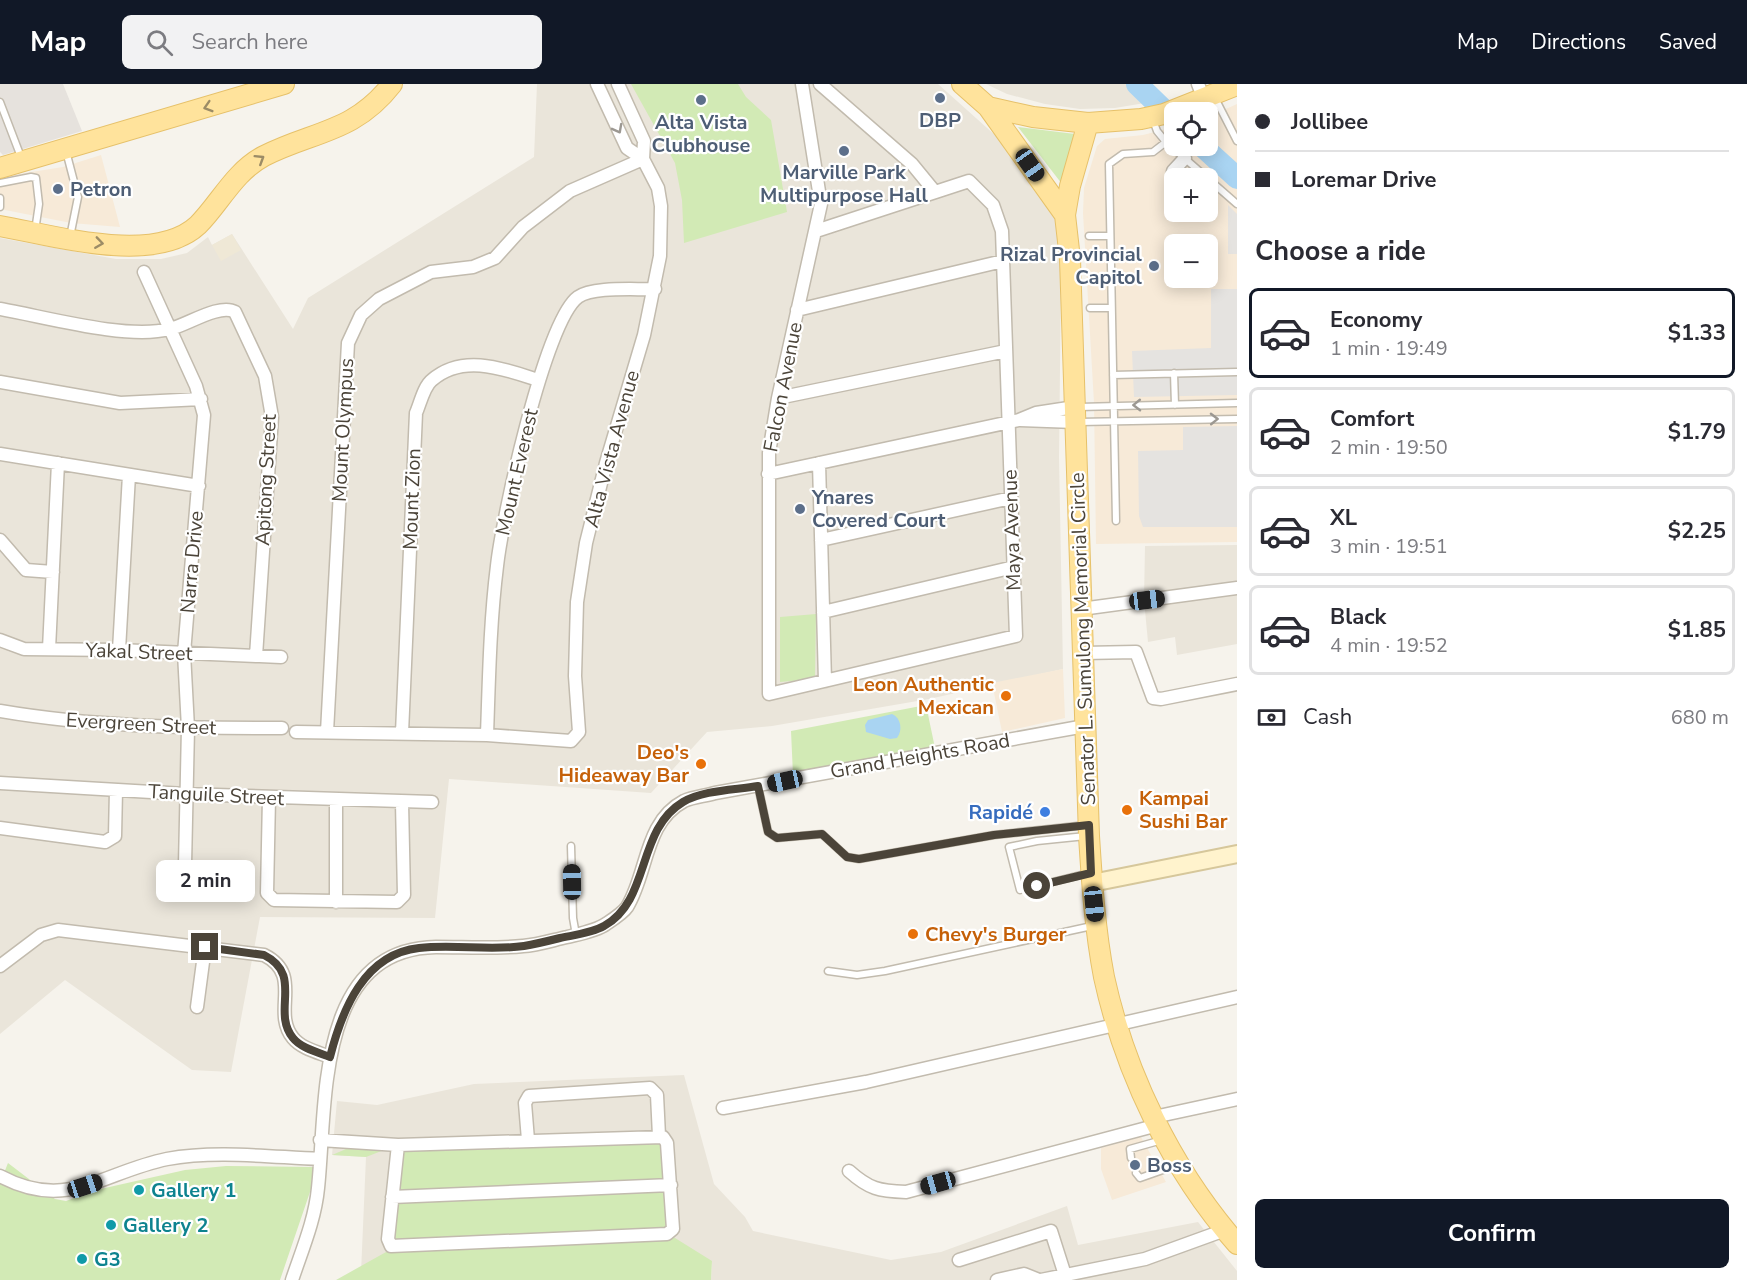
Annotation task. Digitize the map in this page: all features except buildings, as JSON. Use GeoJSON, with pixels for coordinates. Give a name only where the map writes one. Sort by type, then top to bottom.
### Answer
{"type":"FeatureCollection","features":[{"type":"Feature","properties":{"kind":"main road"},"geometry":{"type":"LineString","coordinates":[[0,168],[66,150],[263,87],[284,84]]}},
{"type":"Feature","properties":{"kind":"main road"},"geometry":{"type":"LineString","coordinates":[[0,226],[115,245],[166,242],[186,235],[205,218],[234,181],[259,159],[282,148],[332,131],[357,117],[392,84]]}},
{"type":"Feature","properties":{"kind":"main road","name":"Senator L. Sumulong Memorial Circle"},"geometry":{"type":"LineString","coordinates":[[962,84],[988,107],[1065,215]]}},
{"type":"Feature","properties":{"kind":"main road"},"geometry":{"type":"LineString","coordinates":[[988,107],[1033,117],[1088,123],[1158,115],[1202,96],[1237,85]]}},
{"type":"Feature","properties":{"kind":"main road","name":"Senator L. Sumulong Memorial Circle"},"geometry":{"type":"LineString","coordinates":[[1088,123],[1070,186],[1065,215],[1070,259],[1089,830],[1096,925],[1104,977],[1117,1025],[1159,1127],[1180,1164],[1231,1237]]}},
{"type":"Feature","properties":{"kind":"street","name":"Alta Vista Avenue"},"geometry":{"type":"LineString","coordinates":[[487,735],[571,741],[579,732],[575,676],[577,602],[586,543],[655,289],[660,256],[661,206],[658,188],[643,159],[627,148],[597,84]]}},
{"type":"Feature","properties":{"kind":"street","name":"Falcon Avenue"},"geometry":{"type":"LineString","coordinates":[[769,694],[768,474],[771,432],[816,231],[820,195],[802,84]]}},
{"type":"Feature","properties":{"kind":"street"},"geometry":{"type":"LineString","coordinates":[[816,231],[935,192],[912,164],[819,84]]}},
{"type":"Feature","properties":{"kind":"street","name":"Alta Vista Avenue"},"geometry":{"type":"LineString","coordinates":[[618,86],[644,141],[643,159]]}},
{"type":"Feature","properties":{"kind":"street"},"geometry":{"type":"LineString","coordinates":[[1176,168],[1185,158]]}},
{"type":"Feature","properties":{"kind":"street","name":"Mount Olympus"},"geometry":{"type":"LineString","coordinates":[[327,732],[348,343],[361,315],[379,299],[431,272],[473,267],[495,258],[523,226],[570,191],[643,159]]}},
{"type":"Feature","properties":{"kind":"street","name":"Maya Avenue"},"geometry":{"type":"LineString","coordinates":[[769,694],[1016,636],[1011,498],[1014,421],[1006,351],[1002,231],[997,212],[969,181],[935,192]]}},
{"type":"Feature","properties":{"kind":"street"},"geometry":{"type":"LineString","coordinates":[[797,310],[1003,261]]}},
{"type":"Feature","properties":{"kind":"street","name":"Narra Drive"},"geometry":{"type":"LineString","coordinates":[[144,272],[201,399],[204,415],[184,653],[188,728],[185,865]]}},
{"type":"Feature","properties":{"kind":"street","name":"Mount Everest"},"geometry":{"type":"LineString","coordinates":[[487,735],[497,564],[515,472],[538,380],[565,312],[579,296],[598,291],[655,289]]}},
{"type":"Feature","properties":{"kind":"street","name":"Apitong Street"},"geometry":{"type":"LineString","coordinates":[[170,329],[225,308],[235,312],[265,376],[272,417],[256,656]]}},
{"type":"Feature","properties":{"kind":"street"},"geometry":{"type":"LineString","coordinates":[[0,309],[103,328],[139,332],[170,329]]}},
{"type":"Feature","properties":{"kind":"street"},"geometry":{"type":"LineString","coordinates":[[778,398],[1006,351]]}},
{"type":"Feature","properties":{"kind":"street","name":"Mount Zion"},"geometry":{"type":"LineString","coordinates":[[402,733],[416,413],[430,381],[452,369],[489,364],[538,380]]}},
{"type":"Feature","properties":{"kind":"street"},"geometry":{"type":"LineString","coordinates":[[0,382],[120,403],[201,399]]}},
{"type":"Feature","properties":{"kind":"street"},"geometry":{"type":"LineString","coordinates":[[768,474],[1014,421],[1075,414]]}},
{"type":"Feature","properties":{"kind":"street"},"geometry":{"type":"LineString","coordinates":[[0,454],[199,486]]}},
{"type":"Feature","properties":{"kind":"street"},"geometry":{"type":"LineString","coordinates":[[50,649],[58,463]]}},
{"type":"Feature","properties":{"kind":"street"},"geometry":{"type":"LineString","coordinates":[[819,463],[825,681]]}},
{"type":"Feature","properties":{"kind":"street"},"geometry":{"type":"LineString","coordinates":[[119,650],[129,475]]}},
{"type":"Feature","properties":{"kind":"street"},"geometry":{"type":"LineString","coordinates":[[821,540],[1011,498]]}},
{"type":"Feature","properties":{"kind":"street"},"geometry":{"type":"LineString","coordinates":[[0,540],[26,570],[53,572]]}},
{"type":"Feature","properties":{"kind":"street"},"geometry":{"type":"LineString","coordinates":[[823,612],[1014,567]]}},
{"type":"Feature","properties":{"kind":"street"},"geometry":{"type":"LineString","coordinates":[[1082,609],[1237,588]]}},
{"type":"Feature","properties":{"kind":"street","name":"Yakal Street"},"geometry":{"type":"LineString","coordinates":[[0,640],[24,649],[119,650],[281,657]]}},
{"type":"Feature","properties":{"kind":"street"},"geometry":{"type":"LineString","coordinates":[[1083,653],[1136,652],[1153,698],[1161,699],[1237,684]]}},
{"type":"Feature","properties":{"kind":"street","name":"Evergreen Street"},"geometry":{"type":"LineString","coordinates":[[0,711],[40,718],[188,728],[282,728]]}},
{"type":"Feature","properties":{"kind":"street","name":"Grand Heights Road"},"geometry":{"type":"LineString","coordinates":[[292,1280],[313,1219],[330,1057],[341,1016],[369,972],[384,961],[417,948],[523,946],[576,935],[604,926],[626,908],[655,831],[668,813],[684,801],[1086,726]]}},
{"type":"Feature","properties":{"kind":"street"},"geometry":{"type":"LineString","coordinates":[[296,732],[487,735]]}},
{"type":"Feature","properties":{"kind":"street","name":"Tanguile Street"},"geometry":{"type":"LineString","coordinates":[[0,783],[269,798],[432,802]]}},
{"type":"Feature","properties":{"kind":"street"},"geometry":{"type":"LineString","coordinates":[[0,828],[105,843],[116,836],[116,790]]}},
{"type":"Feature","properties":{"kind":"street"},"geometry":{"type":"LineString","coordinates":[[269,798],[269,898],[273,900],[398,902],[404,896],[402,803]]}},
{"type":"Feature","properties":{"kind":"street"},"geometry":{"type":"LineString","coordinates":[[336,800],[336,902]]}},
{"type":"Feature","properties":{"kind":"street"},"geometry":{"type":"LineString","coordinates":[[1091,878],[1237,854]]}},
{"type":"Feature","properties":{"kind":"street"},"geometry":{"type":"LineString","coordinates":[[0,966],[41,935],[58,930],[264,955],[272,959],[285,975],[287,1028],[293,1039],[305,1047],[330,1057]]}},
{"type":"Feature","properties":{"kind":"street"},"geometry":{"type":"LineString","coordinates":[[197,1007],[205,947]]}},
{"type":"Feature","properties":{"kind":"street"},"geometry":{"type":"LineString","coordinates":[[723,1108],[866,1082],[1237,997]]}},
{"type":"Feature","properties":{"kind":"street"},"geometry":{"type":"LineString","coordinates":[[528,1140],[525,1103],[529,1096],[650,1089],[657,1095],[659,1136]]}},
{"type":"Feature","properties":{"kind":"street"},"geometry":{"type":"LineString","coordinates":[[849,1171],[864,1185],[884,1191],[906,1192],[1159,1127],[1237,1099]]}},
{"type":"Feature","properties":{"kind":"street"},"geometry":{"type":"LineString","coordinates":[[320,1140],[398,1145],[659,1136],[667,1143],[674,1226],[667,1234],[392,1246],[388,1239],[398,1145]]}},
{"type":"Feature","properties":{"kind":"street"},"geometry":{"type":"LineString","coordinates":[[0,1176],[35,1189],[59,1192],[167,1159],[208,1156],[319,1159]]}},
{"type":"Feature","properties":{"kind":"street"},"geometry":{"type":"LineString","coordinates":[[392,1197],[670,1185]]}},
{"type":"Feature","properties":{"kind":"street"},"geometry":{"type":"LineString","coordinates":[[959,1260],[1051,1231],[1065,1275]]}},
{"type":"Feature","properties":{"kind":"street"},"geometry":{"type":"LineString","coordinates":[[997,1280],[1024,1274],[1040,1280],[1145,1259],[1231,1237]]}},
{"type":"Feature","properties":{"kind":"lane"},"geometry":{"type":"LineString","coordinates":[[1202,96],[1237,141]]}},
{"type":"Feature","properties":{"kind":"lane"},"geometry":{"type":"LineString","coordinates":[[0,102],[23,161]]}},
{"type":"Feature","properties":{"kind":"lane"},"geometry":{"type":"LineString","coordinates":[[1158,115],[1157,131],[1164,140]]}},
{"type":"Feature","properties":{"kind":"lane"},"geometry":{"type":"LineString","coordinates":[[1116,521],[1109,164],[1123,154],[1153,152],[1164,144]]}},
{"type":"Feature","properties":{"kind":"lane"},"geometry":{"type":"LineString","coordinates":[[66,150],[78,197],[70,239]]}},
{"type":"Feature","properties":{"kind":"lane"},"geometry":{"type":"LineString","coordinates":[[1183,156],[1237,204]]}},
{"type":"Feature","properties":{"kind":"lane"},"geometry":{"type":"LineString","coordinates":[[0,183],[36,178],[39,204],[34,232]]}},
{"type":"Feature","properties":{"kind":"lane"},"geometry":{"type":"LineString","coordinates":[[0,198],[0,207]]}},
{"type":"Feature","properties":{"kind":"lane"},"geometry":{"type":"LineString","coordinates":[[1089,236],[1110,236]]}},
{"type":"Feature","properties":{"kind":"lane"},"geometry":{"type":"LineString","coordinates":[[1090,308],[1111,308]]}},
{"type":"Feature","properties":{"kind":"lane"},"geometry":{"type":"LineString","coordinates":[[1113,375],[1237,372]]}},
{"type":"Feature","properties":{"kind":"lane"},"geometry":{"type":"LineString","coordinates":[[1174,374],[1175,405]]}},
{"type":"Feature","properties":{"kind":"lane"},"geometry":{"type":"LineString","coordinates":[[1075,414],[1113,406],[1237,403]]}},
{"type":"Feature","properties":{"kind":"lane"},"geometry":{"type":"LineString","coordinates":[[1189,404],[1189,419]]}},
{"type":"Feature","properties":{"kind":"lane"},"geometry":{"type":"LineString","coordinates":[[1075,414],[1114,421],[1237,418]]}},
{"type":"Feature","properties":{"kind":"lane"},"geometry":{"type":"LineString","coordinates":[[758,786],[768,832],[777,838],[822,834],[847,857],[859,859],[994,835],[1089,830]]}},
{"type":"Feature","properties":{"kind":"lane"},"geometry":{"type":"LineString","coordinates":[[1089,830],[1009,847],[1020,890],[1091,878]]}},
{"type":"Feature","properties":{"kind":"lane"},"geometry":{"type":"LineString","coordinates":[[572,846],[573,918],[576,935]]}},
{"type":"Feature","properties":{"kind":"lane"},"geometry":{"type":"LineString","coordinates":[[828,971],[857,975],[885,971],[1096,925]]}},
{"type":"Feature","properties":{"kind":"lane"},"geometry":{"type":"LineString","coordinates":[[1131,1158],[1130,1149],[1159,1127]]}},
{"type":"Feature","properties":{"kind":"lane"},"geometry":{"type":"LineString","coordinates":[[1136,1173],[1140,1178],[1180,1164]]}},
{"type":"Feature","properties":{"kind":"shaded area"},"geometry":{"type":"Polygon","coordinates":[[[0,84],[63,84],[82,131],[3,155],[0,152],[0,84]]]}},
{"type":"Feature","properties":{"kind":"shaded area"},"geometry":{"type":"Polygon","coordinates":[[[537,84],[938,84],[996,136],[1057,221],[1061,281],[1059,457],[1063,669],[929,699],[772,726],[707,732],[651,793],[449,779],[435,918],[260,917],[231,1072],[192,1070],[65,980],[0,1034],[0,238],[116,259],[161,259],[187,253],[208,237],[212,245],[232,234],[293,329],[308,298],[534,157],[537,84]]]}},
{"type":"Feature","properties":{"kind":"shaded area"},"geometry":{"type":"Polygon","coordinates":[[[986,84],[1133,84],[1151,102],[1115,108],[1080,109],[1045,104],[1007,94],[986,84]]]}},
{"type":"Feature","properties":{"kind":"shaded area"},"geometry":{"type":"Polygon","coordinates":[[[1237,104],[1237,170],[1218,151],[1218,113],[1237,104]]]}},
{"type":"Feature","properties":{"kind":"shaded area"},"geometry":{"type":"Polygon","coordinates":[[[1164,130],[1164,156],[1207,156],[1237,184],[1237,542],[1096,544],[1094,403],[1083,213],[1084,188],[1097,146],[1105,139],[1143,135],[1164,130]]]}},
{"type":"Feature","properties":{"kind":"shaded area"},"geometry":{"type":"Polygon","coordinates":[[[101,155],[120,227],[71,223],[0,209],[0,177],[63,167],[101,155]]]}},
{"type":"Feature","properties":{"kind":"shaded area"},"geometry":{"type":"Polygon","coordinates":[[[1228,205],[1237,214],[1237,254],[1228,254],[1228,205]]]}},
{"type":"Feature","properties":{"kind":"shaded area"},"geometry":{"type":"Polygon","coordinates":[[[232,234],[241,250],[221,261],[212,245],[232,234]]]}},
{"type":"Feature","properties":{"kind":"shaded area"},"geometry":{"type":"Polygon","coordinates":[[[1211,289],[1237,289],[1237,395],[1134,397],[1132,351],[1211,348],[1211,289]]]}},
{"type":"Feature","properties":{"kind":"shaded area"},"geometry":{"type":"Polygon","coordinates":[[[1237,426],[1237,527],[1143,527],[1139,516],[1138,451],[1183,450],[1183,427],[1237,426]]]}},
{"type":"Feature","properties":{"kind":"shaded area"},"geometry":{"type":"Polygon","coordinates":[[[1237,545],[1237,644],[1177,655],[1175,637],[1148,642],[1144,600],[1145,546],[1237,545]]]}},
{"type":"Feature","properties":{"kind":"shaded area"},"geometry":{"type":"Polygon","coordinates":[[[1063,669],[1065,718],[1002,732],[992,683],[1063,669]]]}},
{"type":"Feature","properties":{"kind":"shaded area"},"geometry":{"type":"Polygon","coordinates":[[[684,1075],[714,1184],[745,1217],[753,1231],[891,1260],[941,1252],[1067,1206],[1078,1245],[1198,1222],[1237,1271],[1237,1280],[711,1280],[712,1262],[361,1273],[366,1157],[332,1155],[337,1101],[377,1105],[474,1084],[684,1075]]]}},
{"type":"Feature","properties":{"kind":"shaded area"},"geometry":{"type":"Polygon","coordinates":[[[1141,1137],[1166,1182],[1112,1200],[1101,1169],[1101,1148],[1141,1137]]]}},
{"type":"Feature","properties":{"kind":"green space"},"geometry":{"type":"Polygon","coordinates":[[[631,84],[738,84],[746,97],[771,120],[787,212],[684,243],[682,200],[675,163],[631,84]]]}},
{"type":"Feature","properties":{"kind":"green space"},"geometry":{"type":"Polygon","coordinates":[[[1018,127],[1075,134],[1062,184],[1018,127]]]}},
{"type":"Feature","properties":{"kind":"green space"},"geometry":{"type":"Polygon","coordinates":[[[816,614],[815,679],[780,682],[780,617],[816,614]]]}},
{"type":"Feature","properties":{"kind":"green space"},"geometry":{"type":"Polygon","coordinates":[[[926,705],[935,748],[793,775],[791,731],[926,705]]]}},
{"type":"Feature","properties":{"kind":"green space"},"geometry":{"type":"Polygon","coordinates":[[[360,1143],[667,1143],[667,1233],[712,1261],[711,1280],[336,1280],[395,1247],[392,1197],[397,1145],[366,1157],[332,1155],[360,1143]]]}},
{"type":"Feature","properties":{"kind":"green space"},"geometry":{"type":"Polygon","coordinates":[[[8,1163],[55,1199],[66,1201],[96,1190],[185,1170],[226,1166],[313,1167],[311,1189],[280,1280],[0,1280],[0,1183],[8,1163]]]}},
{"type":"Feature","properties":{"kind":"water"},"geometry":{"type":"Polygon","coordinates":[[[892,714],[900,724],[897,738],[890,739],[866,732],[865,725],[868,720],[892,714]]]}},
{"type":"Feature","properties":{"kind":"waterway"},"geometry":{"type":"LineString","coordinates":[[1137,84],[1164,110]]}},
{"type":"Feature","properties":{"kind":"waterway"},"geometry":{"type":"LineString","coordinates":[[1213,156],[1237,178]]}},
{"type":"Feature","properties":{"kind":"place","name":"DBP"},"geometry":{"type":"Point","coordinates":[940,98]}},
{"type":"Feature","properties":{"kind":"place","name":"Alta Vista Clubhouse"},"geometry":{"type":"Point","coordinates":[701,100]}},
{"type":"Feature","properties":{"kind":"place","name":"Marville Park Multipurpose Hall"},"geometry":{"type":"Point","coordinates":[844,151]}},
{"type":"Feature","properties":{"kind":"place","name":"Petron"},"geometry":{"type":"Point","coordinates":[58,189]}},
{"type":"Feature","properties":{"kind":"place","name":"Rizal Provincial Capitol"},"geometry":{"type":"Point","coordinates":[1154,266]}},
{"type":"Feature","properties":{"kind":"place","name":"Ynares Covered Court"},"geometry":{"type":"Point","coordinates":[800,509]}},
{"type":"Feature","properties":{"kind":"place","name":"Leon Authentic Mexican"},"geometry":{"type":"Point","coordinates":[1006,696]}},
{"type":"Feature","properties":{"kind":"place","name":"Deo's Hideaway Bar"},"geometry":{"type":"Point","coordinates":[701,764]}},
{"type":"Feature","properties":{"kind":"place","name":"Kampai Sushi Bar"},"geometry":{"type":"Point","coordinates":[1127,810]}},
{"type":"Feature","properties":{"kind":"place","name":"Rapidé"},"geometry":{"type":"Point","coordinates":[1045,812]}},
{"type":"Feature","properties":{"kind":"place","name":"Chevy's Burger"},"geometry":{"type":"Point","coordinates":[913,934]}},
{"type":"Feature","properties":{"kind":"place","name":"Boss"},"geometry":{"type":"Point","coordinates":[1135,1165]}},
{"type":"Feature","properties":{"kind":"place","name":"Gallery 1"},"geometry":{"type":"Point","coordinates":[139,1190]}},
{"type":"Feature","properties":{"kind":"place","name":"Gallery 2"},"geometry":{"type":"Point","coordinates":[111,1225]}},
{"type":"Feature","properties":{"kind":"place","name":"G3"},"geometry":{"type":"Point","coordinates":[82,1259]}},
{"type":"Feature","properties":{"kind":"route"},"geometry":{"type":"LineString","coordinates":[[205,947],[264,955],[272,959],[285,975],[285,1015],[287,1028],[293,1039],[305,1047],[330,1057],[341,1016],[355,991],[369,972],[384,961],[417,948],[523,946],[576,935],[604,926],[626,908],[655,831],[668,813],[684,801],[758,786],[768,832],[777,838],[822,834],[847,857],[859,859],[994,835],[1089,825],[1091,873],[1037,886]]}}]}
